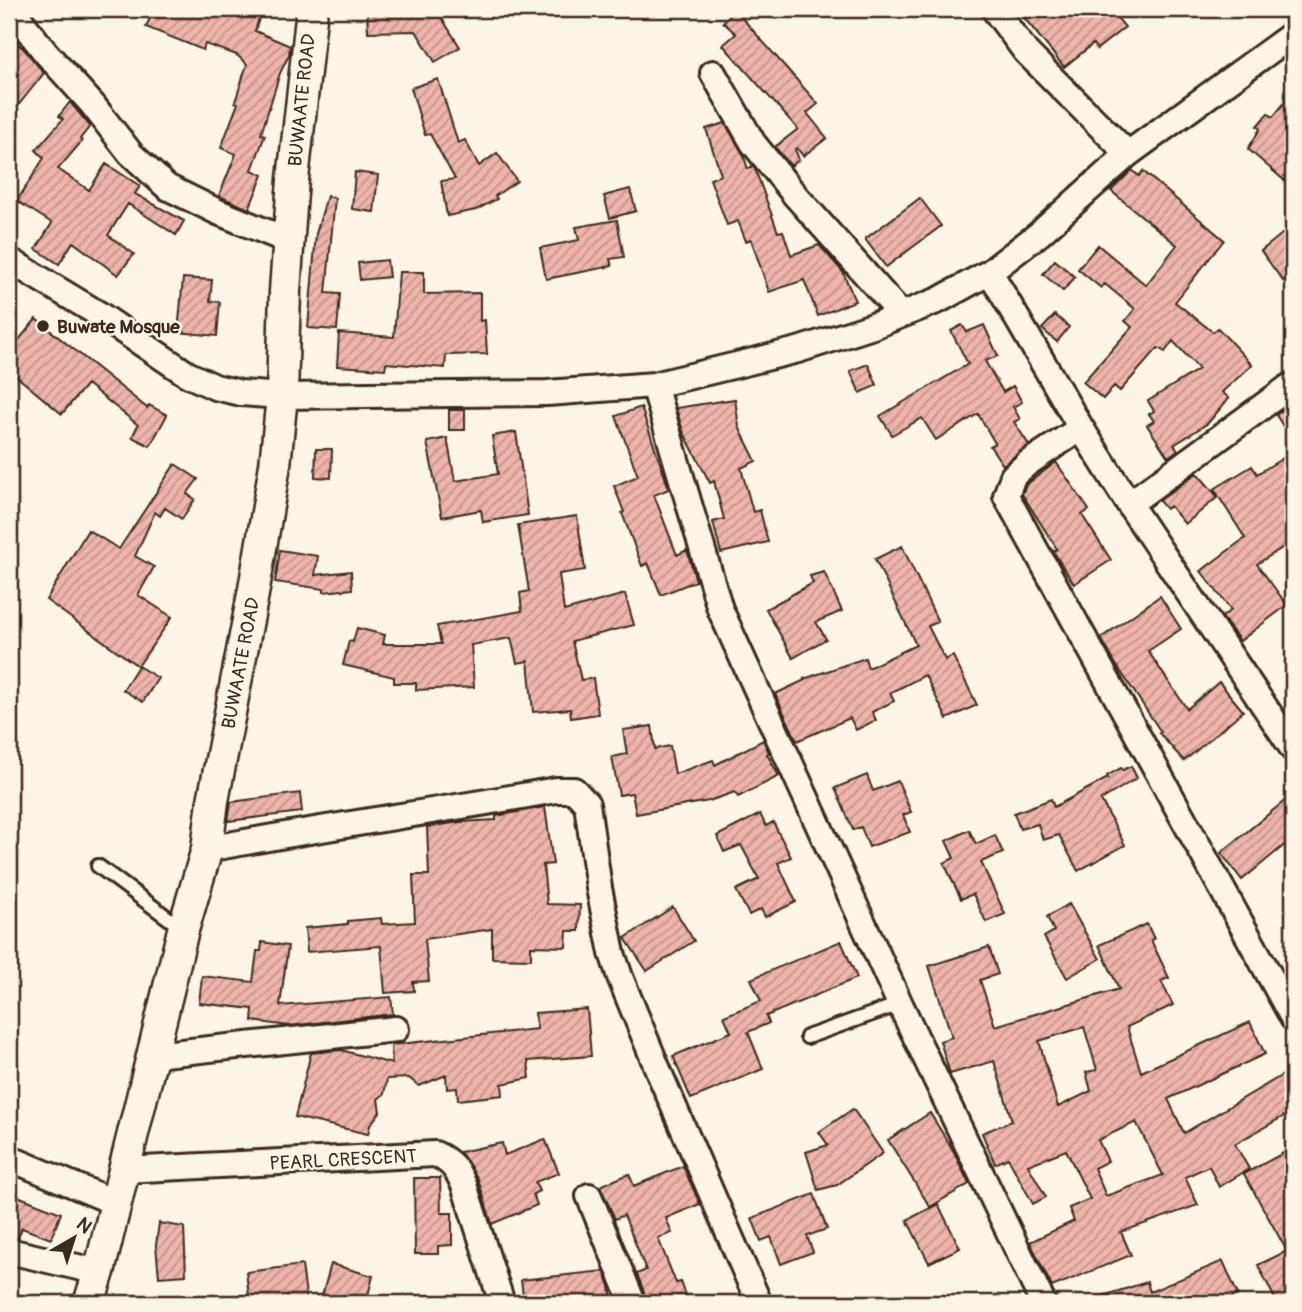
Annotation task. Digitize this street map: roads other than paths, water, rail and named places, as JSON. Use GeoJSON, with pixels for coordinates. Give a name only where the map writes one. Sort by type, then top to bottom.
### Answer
{"type":"FeatureCollection","features":[{"type":"Feature","properties":{"kind":"street"},"geometry":{"type":"LineString","coordinates":[[12,9],[131,154],[167,187],[289,241]]}},
{"type":"Feature","properties":{"kind":"street","name":"BUWAATE ROAD"},"geometry":{"type":"LineString","coordinates":[[89,1303],[154,1055],[183,930],[207,849],[213,801],[254,589],[275,465],[282,396],[293,179],[312,9]]}},
{"type":"Feature","properties":{"kind":"street"},"geometry":{"type":"LineString","coordinates":[[994,9],[1026,52],[1128,154]]}},
{"type":"Feature","properties":{"kind":"street"},"geometry":{"type":"LineString","coordinates":[[9,260],[97,313],[187,374],[215,387],[241,393],[282,396],[547,393],[654,385],[797,350],[873,326],[939,300],[990,272],[1039,234],[1128,154],[1293,34]]}},
{"type":"Feature","properties":{"kind":"street"},"geometry":{"type":"LineString","coordinates":[[713,73],[753,143],[795,195],[901,314]]}},
{"type":"Feature","properties":{"kind":"street"},"geometry":{"type":"LineString","coordinates":[[990,272],[1081,428],[1129,504],[1289,734]]}},
{"type":"Feature","properties":{"kind":"street"},"geometry":{"type":"LineString","coordinates":[[654,385],[720,609],[900,1003],[1044,1303]]}},
{"type":"Feature","properties":{"kind":"street"},"geometry":{"type":"LineString","coordinates":[[1129,504],[1289,387]]}},
{"type":"Feature","properties":{"kind":"street"},"geometry":{"type":"LineString","coordinates":[[1081,428],[1013,476],[1006,496],[1293,1018]]}},
{"type":"Feature","properties":{"kind":"street"},"geometry":{"type":"LineString","coordinates":[[207,849],[556,790],[574,790],[587,804],[598,888],[612,953],[620,976],[759,1303]]}},
{"type":"Feature","properties":{"kind":"street"},"geometry":{"type":"LineString","coordinates":[[154,1055],[396,1030]]}},
{"type":"Feature","properties":{"kind":"street","name":"PEARL CRESCENT"},"geometry":{"type":"LineString","coordinates":[[124,1170],[435,1154],[456,1167],[502,1303]]}},
{"type":"Feature","properties":{"kind":"street"},"geometry":{"type":"LineString","coordinates":[[9,1158],[116,1203]]}},
{"type":"Feature","properties":{"kind":"street"},"geometry":{"type":"LineString","coordinates":[[589,1196],[633,1303]]}},
{"type":"Feature","properties":{"kind":"street"},"geometry":{"type":"LineString","coordinates":[[9,1251],[99,1272]]}},
{"type":"Feature","properties":{"kind":"lane"},"geometry":{"type":"LineString","coordinates":[[98,866],[183,930]]}},
{"type":"Feature","properties":{"kind":"lane"},"geometry":{"type":"LineString","coordinates":[[807,1037],[900,1003]]}},
{"type":"Feature","properties":{"kind":"place","name":"Buwate Mosque"},"geometry":{"type":"Point","coordinates":[43,326]}}]}
